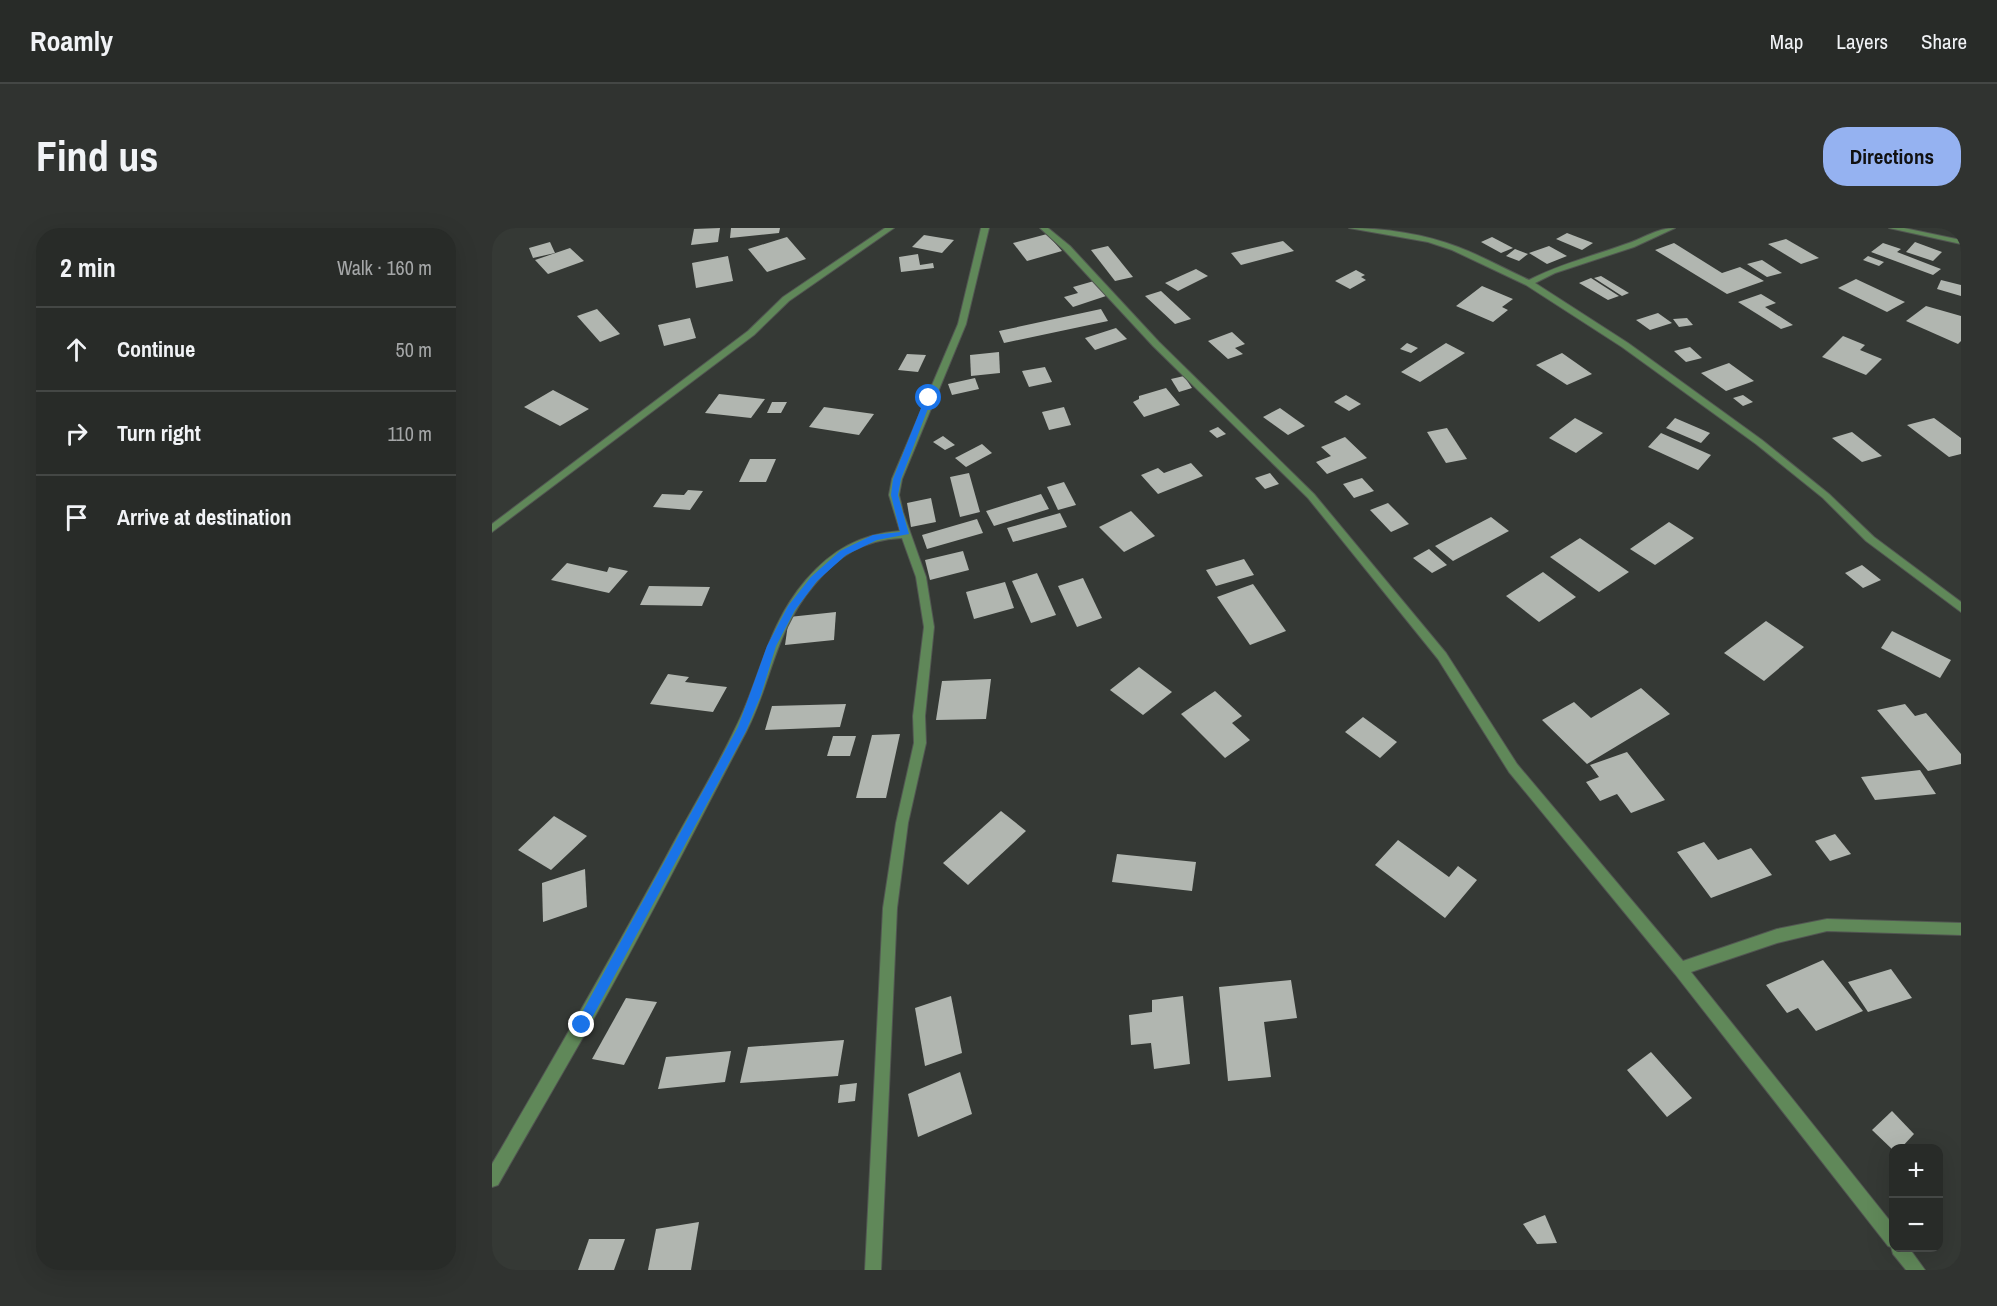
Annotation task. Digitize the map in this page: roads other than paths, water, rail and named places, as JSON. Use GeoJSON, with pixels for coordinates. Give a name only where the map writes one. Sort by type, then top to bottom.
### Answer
{"type":"FeatureCollection","features":[{"type":"Feature","properties":{"kind":"street"},"geometry":{"type":"LineString","coordinates":[[492,529],[751,333],[786,299],[890,228]]}},
{"type":"Feature","properties":{"kind":"street"},"geometry":{"type":"LineString","coordinates":[[873,1270],[890,908],[902,823],[920,743],[919,716],[929,638],[921,577],[894,495],[897,479],[962,324],[985,228]]}},
{"type":"Feature","properties":{"kind":"street"},"geometry":{"type":"LineString","coordinates":[[1044,228],[1067,248],[1211,399],[1311,496],[1442,656],[1513,768],[1680,969],[1889,1235]]}},
{"type":"Feature","properties":{"kind":"street"},"geometry":{"type":"LineString","coordinates":[[1353,228],[1429,240],[1455,248],[1529,284],[1625,345],[1759,442],[1826,496],[1870,540],[1961,608]]}},
{"type":"Feature","properties":{"kind":"street"},"geometry":{"type":"LineString","coordinates":[[1529,284],[1552,271],[1631,245],[1671,228]]}},
{"type":"Feature","properties":{"kind":"street"},"geometry":{"type":"LineString","coordinates":[[1893,228],[1961,242]]}},
{"type":"Feature","properties":{"kind":"street"},"geometry":{"type":"LineString","coordinates":[[492,1179],[599,994],[742,728],[756,695],[771,646],[784,620],[814,579],[843,553],[876,537],[905,534]]}},
{"type":"Feature","properties":{"kind":"street"},"geometry":{"type":"LineString","coordinates":[[1680,969],[1777,936],[1827,925],[1961,929]]}},
{"type":"Feature","properties":{"kind":"street"},"geometry":{"type":"LineString","coordinates":[[1902,1252],[1917,1270]]}}]}
